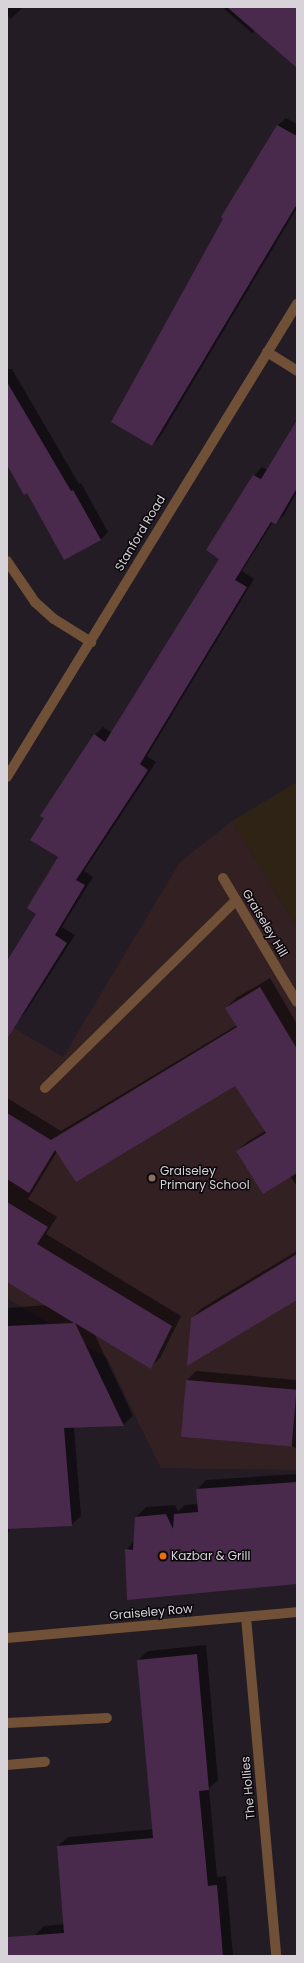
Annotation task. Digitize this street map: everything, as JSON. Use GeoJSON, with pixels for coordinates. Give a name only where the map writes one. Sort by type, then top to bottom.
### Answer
{"type":"FeatureCollection","features":[{"type":"Feature","properties":{"kind":"street","name":"Stanford Road"},"geometry":{"type":"LineString","coordinates":[[7,777],[297,304]]}},
{"type":"Feature","properties":{"kind":"street"},"geometry":{"type":"LineString","coordinates":[[267,352],[297,371]]}},
{"type":"Feature","properties":{"kind":"street"},"geometry":{"type":"LineString","coordinates":[[7,561],[35,602],[54,619],[91,642]]}},
{"type":"Feature","properties":{"kind":"street","name":"Graiseley Hill"},"geometry":{"type":"LineString","coordinates":[[223,878],[297,1002]]}},
{"type":"Feature","properties":{"kind":"street"},"geometry":{"type":"LineString","coordinates":[[45,1088],[236,900]]}},
{"type":"Feature","properties":{"kind":"street","name":"Graiseley Row"},"geometry":{"type":"LineString","coordinates":[[7,1638],[297,1612]]}},
{"type":"Feature","properties":{"kind":"street","name":"The Hollies"},"geometry":{"type":"LineString","coordinates":[[246,1617],[276,1956]]}},
{"type":"Feature","properties":{"kind":"street"},"geometry":{"type":"LineString","coordinates":[[7,1723],[107,1718]]}},
{"type":"Feature","properties":{"kind":"street"},"geometry":{"type":"LineString","coordinates":[[7,1765],[45,1762]]}},
{"type":"Feature","properties":{"kind":"shaded area"},"geometry":{"type":"Polygon","coordinates":[[[297,782],[297,928],[232,821],[297,782]]]}},
{"type":"Feature","properties":{"kind":"shaded area","name":"Graiseley Primary School"},"geometry":{"type":"Polygon","coordinates":[[[232,821],[297,928],[297,1470],[161,1468],[107,1358],[7,1298],[7,1024],[63,1057],[180,862],[232,821]]]}},
{"type":"Feature","properties":{"kind":"building"},"geometry":{"type":"Polygon","coordinates":[[[227,7],[297,7],[297,68],[227,7]]]}},
{"type":"Feature","properties":{"kind":"building"},"geometry":{"type":"Polygon","coordinates":[[[277,125],[297,136],[297,204],[152,446],[111,422],[223,219],[221,217],[277,125]]]}},
{"type":"Feature","properties":{"kind":"building"},"geometry":{"type":"Polygon","coordinates":[[[7,382],[71,491],[73,490],[101,540],[64,560],[27,493],[24,495],[7,465],[7,382]]]}},
{"type":"Feature","properties":{"kind":"building"},"geometry":{"type":"Polygon","coordinates":[[[297,420],[297,488],[276,524],[271,522],[235,580],[247,587],[140,764],[148,770],[76,880],[85,885],[55,935],[67,943],[7,1039],[7,961],[36,914],[27,908],[58,857],[30,840],[44,818],[40,816],[94,734],[105,742],[219,559],[206,550],[253,475],[261,479],[297,420]]]}},
{"type":"Feature","properties":{"kind":"building"},"geometry":{"type":"Polygon","coordinates":[[[260,987],[297,1049],[297,1173],[263,1194],[236,1151],[266,1133],[235,1086],[76,1182],[55,1150],[29,1193],[7,1179],[7,1113],[51,1140],[237,1027],[225,1008],[260,987]]]}},
{"type":"Feature","properties":{"kind":"building"},"geometry":{"type":"Polygon","coordinates":[[[7,1202],[48,1227],[37,1244],[172,1326],[151,1369],[75,1323],[124,1426],[64,1428],[72,1526],[7,1529],[7,1326],[74,1323],[7,1282],[7,1202]]]}},
{"type":"Feature","properties":{"kind":"building"},"geometry":{"type":"Polygon","coordinates":[[[297,1254],[297,1300],[187,1366],[191,1318],[297,1254]]]}},
{"type":"Feature","properties":{"kind":"building"},"geometry":{"type":"Polygon","coordinates":[[[186,1380],[297,1390],[292,1446],[181,1437],[186,1380]]]}},
{"type":"Feature","properties":{"kind":"building"},"geometry":{"type":"Polygon","coordinates":[[[297,1482],[297,1584],[127,1600],[125,1549],[133,1550],[135,1517],[166,1514],[173,1529],[174,1514],[198,1512],[196,1489],[297,1482]]]}},
{"type":"Feature","properties":{"kind":"building"},"geometry":{"type":"Polygon","coordinates":[[[197,1654],[209,1790],[199,1791],[208,1886],[217,1885],[223,1956],[7,1956],[7,1937],[64,1933],[57,1846],[153,1838],[137,1660],[197,1654]]]}},
{"type":"Feature","properties":{"kind":"place","name":"Graiseley Primary School"},"geometry":{"type":"Point","coordinates":[152,1178]}},
{"type":"Feature","properties":{"kind":"place","name":"Kazbar & Grill"},"geometry":{"type":"Point","coordinates":[163,1556]}}]}
